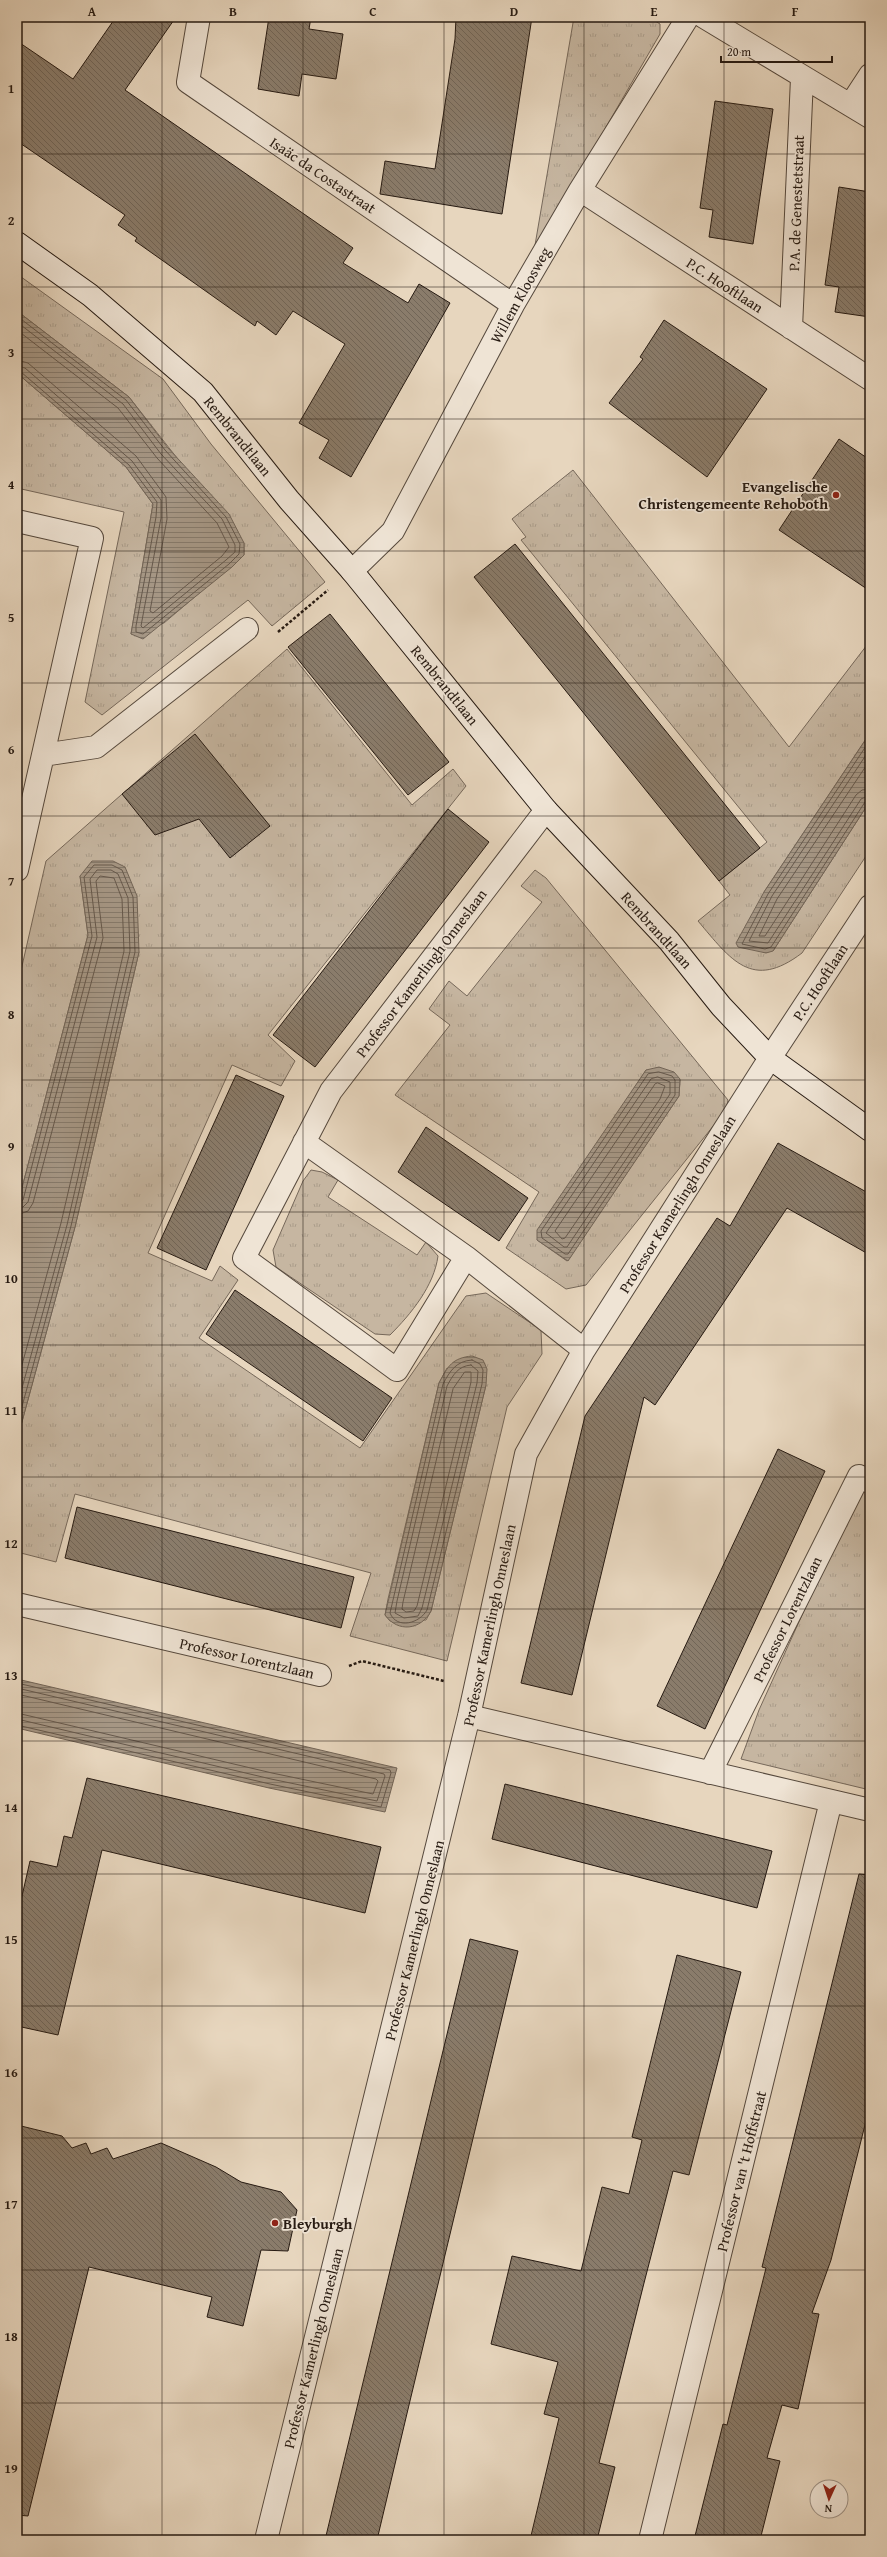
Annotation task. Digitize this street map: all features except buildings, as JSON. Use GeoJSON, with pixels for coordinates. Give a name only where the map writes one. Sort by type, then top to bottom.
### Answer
{"type":"FeatureCollection","features":[{"type":"Feature","properties":{"kind":"street","name":"Isaäc da Costastraat"},"geometry":{"type":"LineString","coordinates":[[199,17],[188,82],[513,305]]}},
{"type":"Feature","properties":{"kind":"street","name":"Willem Kloosweg"},"geometry":{"type":"LineString","coordinates":[[352,571],[393,531],[513,305],[580,190],[688,17]]}},
{"type":"Feature","properties":{"kind":"street"},"geometry":{"type":"LineString","coordinates":[[704,17],[802,78],[850,104],[870,118]]}},
{"type":"Feature","properties":{"kind":"street"},"geometry":{"type":"LineString","coordinates":[[850,104],[870,75]]}},
{"type":"Feature","properties":{"kind":"street","name":"P.A. de Genestetstraat"},"geometry":{"type":"LineString","coordinates":[[791,328],[802,78]]}},
{"type":"Feature","properties":{"kind":"street","name":"P.C. Hooftlaan"},"geometry":{"type":"LineString","coordinates":[[580,190],[870,379]]}},
{"type":"Feature","properties":{"kind":"street","name":"Rembrandtlaan"},"geometry":{"type":"LineString","coordinates":[[17,243],[90,295],[203,392],[289,500],[352,571],[546,810],[669,941],[721,1006],[770,1058],[870,1130]]}},
{"type":"Feature","properties":{"kind":"street"},"geometry":{"type":"LineString","coordinates":[[17,521],[92,538],[43,755],[22,826],[17,870]]}},
{"type":"Feature","properties":{"kind":"street"},"geometry":{"type":"LineString","coordinates":[[43,755],[96,747],[247,629]]}},
{"type":"Feature","properties":{"kind":"street","name":"Professor Kamerlingh Onneslaan"},"geometry":{"type":"LineString","coordinates":[[466,1257],[397,1370],[244,1258],[331,1091],[546,810]]}},
{"type":"Feature","properties":{"kind":"street","name":"P.C. Hooftlaan"},"geometry":{"type":"LineString","coordinates":[[770,1058],[870,906]]}},
{"type":"Feature","properties":{"kind":"street","name":"Professor Kamerlingh Onneslaan"},"geometry":{"type":"LineString","coordinates":[[266,2540],[469,1716],[526,1454],[584,1350],[770,1058]]}},
{"type":"Feature","properties":{"kind":"street"},"geometry":{"type":"LineString","coordinates":[[304,1142],[466,1257],[584,1350]]}},
{"type":"Feature","properties":{"kind":"street","name":"Professor Lorentzlaan"},"geometry":{"type":"LineString","coordinates":[[710,1773],[859,1476],[870,1482]]}},
{"type":"Feature","properties":{"kind":"street","name":"Professor Lorentzlaan"},"geometry":{"type":"LineString","coordinates":[[17,1604],[320,1675]]}},
{"type":"Feature","properties":{"kind":"street"},"geometry":{"type":"LineString","coordinates":[[469,1716],[870,1810]]}},
{"type":"Feature","properties":{"kind":"street","name":"Professor van 't Hoffstraat"},"geometry":{"type":"LineString","coordinates":[[650,2540],[831,1801]]}},
{"type":"Feature","properties":{"kind":"path"},"geometry":{"type":"LineString","coordinates":[[247,629],[276,633],[352,571]]}},
{"type":"Feature","properties":{"kind":"path","name":"Professor Lorentzlaan"},"geometry":{"type":"LineString","coordinates":[[320,1675],[362,1661],[475,1689]]}},
{"type":"Feature","properties":{"kind":"green space"},"geometry":{"type":"Polygon","coordinates":[[[574,17],[649,17],[660,24],[660,34],[534,251],[574,17]]]}},
{"type":"Feature","properties":{"kind":"green space"},"geometry":{"type":"Polygon","coordinates":[[[17,274],[163,379],[211,444],[325,582],[272,626],[248,600],[102,715],[85,702],[124,512],[17,488],[17,373],[126,467],[153,504],[131,634],[164,623],[244,555],[244,543],[129,397],[17,311],[17,274]]]}},
{"type":"Feature","properties":{"kind":"green space"},"geometry":{"type":"Polygon","coordinates":[[[573,470],[789,747],[870,641],[870,733],[764,892],[773,951],[870,801],[870,850],[802,953],[785,964],[769,970],[756,970],[744,966],[721,948],[698,921],[730,895],[719,881],[767,842],[521,540],[526,537],[512,519],[573,470]]]}},
{"type":"Feature","properties":{"kind":"green space"},"geometry":{"type":"Polygon","coordinates":[[[287,649],[412,805],[453,769],[466,786],[268,1035],[295,1061],[281,1086],[232,1065],[148,1253],[212,1281],[220,1266],[238,1280],[199,1338],[360,1448],[466,1296],[486,1293],[541,1330],[542,1354],[507,1407],[447,1661],[350,1636],[371,1573],[75,1494],[56,1562],[17,1552],[17,1440],[75,1227],[139,952],[80,876],[88,935],[17,1207],[17,988],[46,861],[287,649]],[[447,1368],[439,1383],[388,1599],[385,1615],[390,1621],[426,1620],[431,1611],[486,1385],[447,1368]]]}},
{"type":"Feature","properties":{"kind":"green space"},"geometry":{"type":"Polygon","coordinates":[[[535,870],[546,878],[728,1100],[726,1110],[586,1285],[566,1289],[506,1248],[539,1192],[395,1095],[450,1025],[429,1009],[449,981],[467,996],[542,902],[521,886],[535,870]],[[646,1070],[537,1240],[567,1261],[679,1096],[680,1080],[646,1070]]]}},
{"type":"Feature","properties":{"kind":"green space"},"geometry":{"type":"Polygon","coordinates":[[[311,1170],[322,1172],[338,1180],[328,1197],[417,1255],[426,1242],[438,1256],[436,1267],[427,1289],[406,1318],[390,1335],[375,1334],[276,1267],[273,1250],[303,1181],[311,1170]]]}},
{"type":"Feature","properties":{"kind":"green space"},"geometry":{"type":"Polygon","coordinates":[[[870,1487],[870,1790],[741,1759],[759,1710],[857,1494],[870,1487]]]}},
{"type":"Feature","properties":{"kind":"water"},"geometry":{"type":"Polygon","coordinates":[[[17,311],[129,397],[168,448],[229,514],[244,543],[244,555],[232,567],[143,639],[131,634],[153,504],[126,467],[17,373],[17,311]]]}},
{"type":"Feature","properties":{"kind":"water"},"geometry":{"type":"Polygon","coordinates":[[[870,733],[870,801],[773,951],[766,953],[738,947],[736,943],[764,892],[870,733]]]}},
{"type":"Feature","properties":{"kind":"water"},"geometry":{"type":"Polygon","coordinates":[[[92,861],[113,861],[125,867],[137,896],[139,952],[75,1227],[17,1440],[17,1207],[88,935],[80,876],[92,861]]]}},
{"type":"Feature","properties":{"kind":"water"},"geometry":{"type":"Polygon","coordinates":[[[659,1067],[674,1072],[680,1079],[679,1096],[568,1261],[537,1240],[537,1230],[646,1070],[659,1067]]]}},
{"type":"Feature","properties":{"kind":"water"},"geometry":{"type":"Polygon","coordinates":[[[472,1356],[483,1360],[487,1369],[486,1385],[431,1611],[421,1622],[409,1627],[403,1627],[390,1621],[385,1615],[439,1383],[451,1364],[465,1357],[472,1356]]]}},
{"type":"Feature","properties":{"kind":"water"},"geometry":{"type":"Polygon","coordinates":[[[17,1679],[397,1768],[385,1812],[269,1788],[17,1728],[17,1679]]]}},
{"type":"Feature","properties":{"kind":"place","name":"Evangelische Christengemeente Rehoboth"},"geometry":{"type":"Point","coordinates":[836,495]}},
{"type":"Feature","properties":{"kind":"place","name":"Bleyburgh"},"geometry":{"type":"Point","coordinates":[275,2223]}}]}
